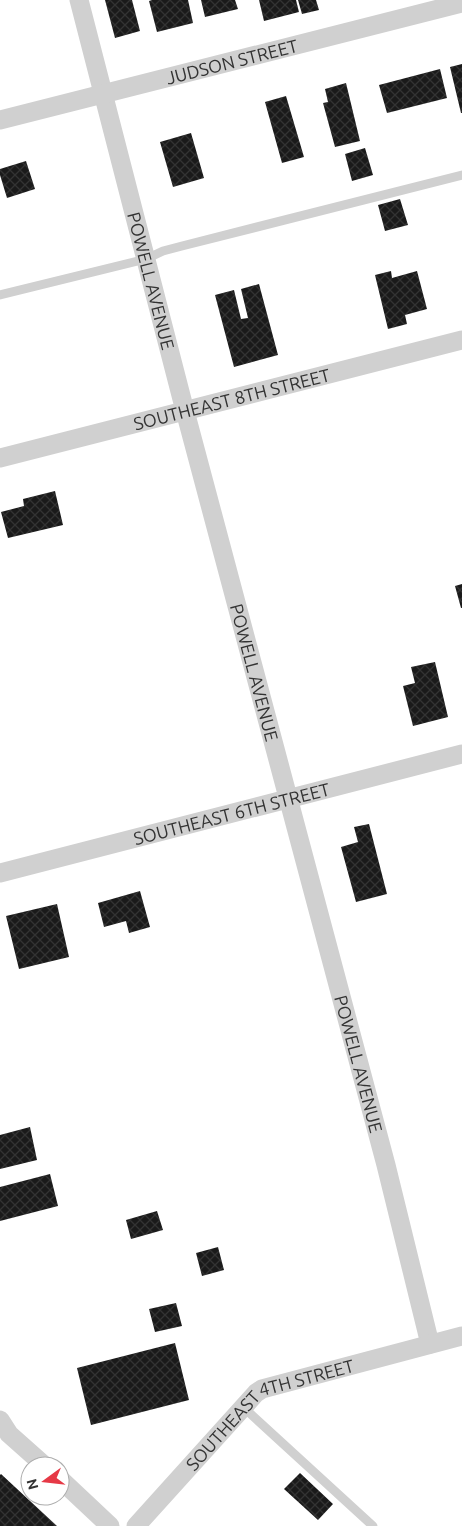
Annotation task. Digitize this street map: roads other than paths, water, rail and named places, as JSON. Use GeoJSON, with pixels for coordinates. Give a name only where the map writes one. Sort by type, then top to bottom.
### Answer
{"type":"FeatureCollection","features":[{"type":"Feature","properties":{"kind":"street","name":"POWELL AVENUE"},"geometry":{"type":"LineString","coordinates":[[78,0],[185,411],[386,1165],[430,1344]]}},
{"type":"Feature","properties":{"kind":"street","name":"JUDSON STREET"},"geometry":{"type":"LineString","coordinates":[[0,120],[462,3]]}},
{"type":"Feature","properties":{"kind":"street","name":"SOUTHEAST 8TH STREET"},"geometry":{"type":"LineString","coordinates":[[0,458],[462,340]]}},
{"type":"Feature","properties":{"kind":"street","name":"SOUTHEAST 6TH STREET"},"geometry":{"type":"LineString","coordinates":[[0,873],[462,754]]}},
{"type":"Feature","properties":{"kind":"street","name":"SOUTHEAST 4TH STREET"},"geometry":{"type":"LineString","coordinates":[[136,1526],[256,1393],[270,1386],[462,1336]]}},
{"type":"Feature","properties":{"kind":"street"},"geometry":{"type":"LineString","coordinates":[[1,1423],[9,1434],[34,1456]]}},
{"type":"Feature","properties":{"kind":"street"},"geometry":{"type":"LineString","coordinates":[[70,1488],[110,1526]]}},
{"type":"Feature","properties":{"kind":"lane"},"geometry":{"type":"LineString","coordinates":[[0,295],[146,259],[163,251],[462,175]]}},
{"type":"Feature","properties":{"kind":"lane"},"geometry":{"type":"LineString","coordinates":[[243,1407],[373,1526]]}}]}
